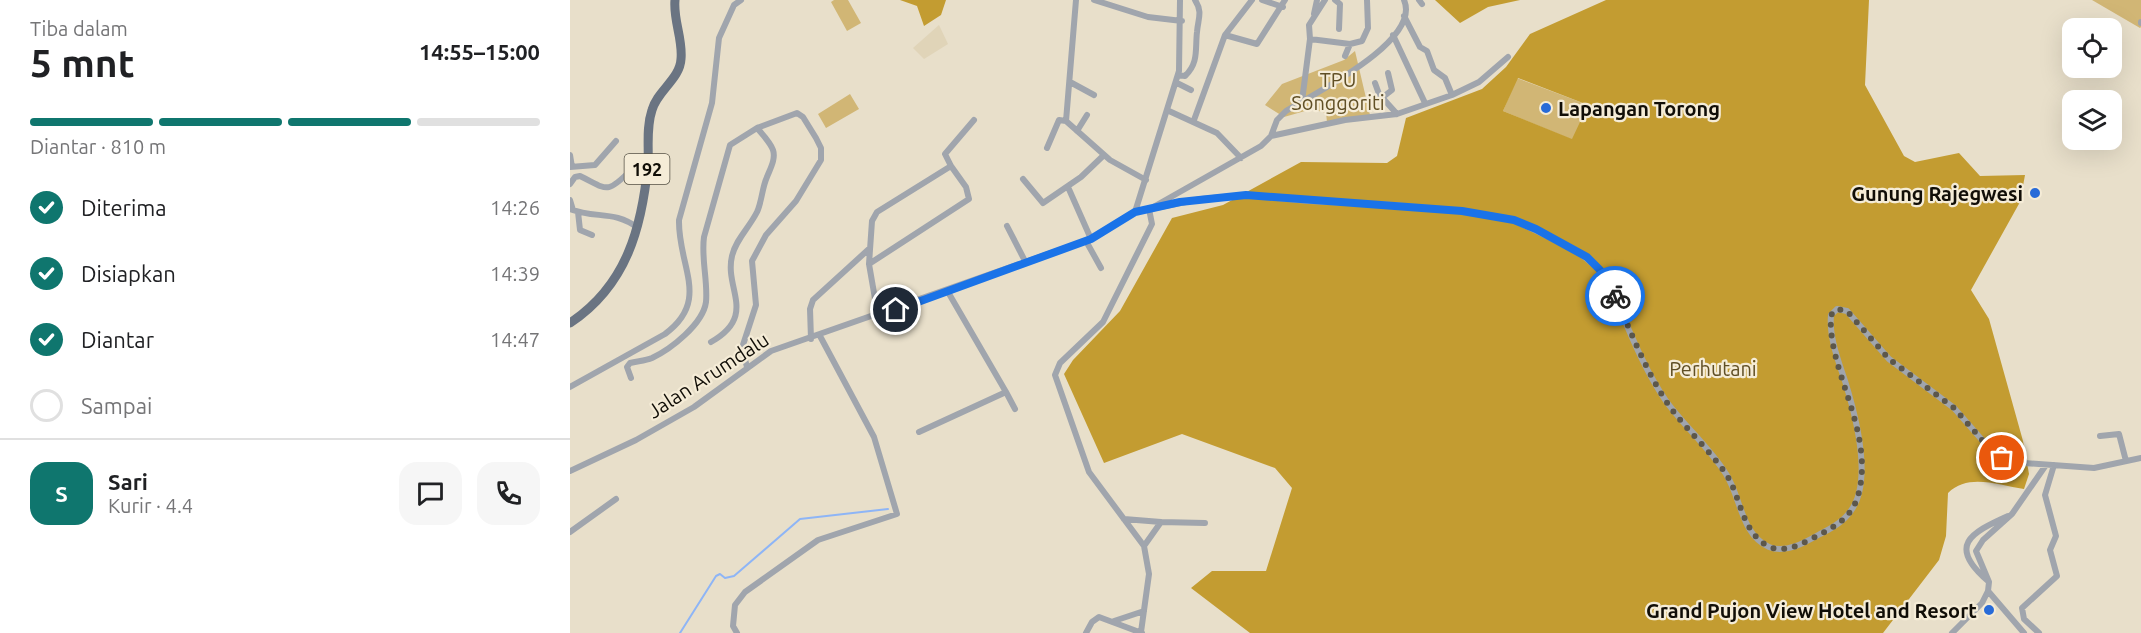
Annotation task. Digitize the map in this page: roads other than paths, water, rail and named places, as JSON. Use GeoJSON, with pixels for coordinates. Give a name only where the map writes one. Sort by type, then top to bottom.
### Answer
{"type":"FeatureCollection","features":[{"type":"Feature","properties":{"kind":"main road","name":"192"},"geometry":{"type":"LineString","coordinates":[[570,322],[588,308],[608,287],[639,228],[644,206],[647,136],[652,107],[681,63],[675,0]]}},
{"type":"Feature","properties":{"kind":"street"},"geometry":{"type":"LineString","coordinates":[[570,387],[665,334],[678,324],[687,312],[690,302],[689,285],[680,242],[679,220],[712,103],[719,38],[734,5],[741,0]]}},
{"type":"Feature","properties":{"kind":"street"},"geometry":{"type":"LineString","coordinates":[[1066,121],[1076,0]]}},
{"type":"Feature","properties":{"kind":"street"},"geometry":{"type":"LineString","coordinates":[[1094,0],[1148,17],[1182,21]]}},
{"type":"Feature","properties":{"kind":"street"},"geometry":{"type":"LineString","coordinates":[[1135,212],[1169,111],[1177,79],[1182,21],[1180,0]]}},
{"type":"Feature","properties":{"kind":"street"},"geometry":{"type":"LineString","coordinates":[[1177,79],[1185,76],[1195,62],[1200,16],[1195,0]]}},
{"type":"Feature","properties":{"kind":"street"},"geometry":{"type":"LineString","coordinates":[[1194,120],[1225,34],[1252,0]]}},
{"type":"Feature","properties":{"kind":"street"},"geometry":{"type":"LineString","coordinates":[[1225,34],[1257,44],[1284,3],[1262,0]]}},
{"type":"Feature","properties":{"kind":"street"},"geometry":{"type":"LineString","coordinates":[[1313,18],[1317,0]]}},
{"type":"Feature","properties":{"kind":"street"},"geometry":{"type":"LineString","coordinates":[[1302,101],[1310,39],[1309,25],[1325,0]]}},
{"type":"Feature","properties":{"kind":"street"},"geometry":{"type":"LineString","coordinates":[[1335,0],[1340,4],[1339,29]]}},
{"type":"Feature","properties":{"kind":"street"},"geometry":{"type":"LineString","coordinates":[[1310,39],[1350,44],[1362,41],[1368,28],[1367,0]]}},
{"type":"Feature","properties":{"kind":"street"},"geometry":{"type":"LineString","coordinates":[[1271,136],[1277,120],[1302,101],[1368,63],[1393,35],[1404,16],[1406,2]]}},
{"type":"Feature","properties":{"kind":"street"},"geometry":{"type":"LineString","coordinates":[[1404,16],[1420,47],[1427,51],[1435,71],[1445,78],[1452,95]]}},
{"type":"Feature","properties":{"kind":"street"},"geometry":{"type":"LineString","coordinates":[[1393,35],[1425,103]]}},
{"type":"Feature","properties":{"kind":"street"},"geometry":{"type":"LineString","coordinates":[[1345,56],[1350,44]]}},
{"type":"Feature","properties":{"kind":"street"},"geometry":{"type":"LineString","coordinates":[[1150,208],[1241,158],[1271,136],[1345,120],[1396,114],[1452,95],[1479,82],[1508,57]]}},
{"type":"Feature","properties":{"kind":"street"},"geometry":{"type":"LineString","coordinates":[[1383,97],[1392,90],[1388,73]]}},
{"type":"Feature","properties":{"kind":"street"},"geometry":{"type":"LineString","coordinates":[[1177,79],[1191,90]]}},
{"type":"Feature","properties":{"kind":"street"},"geometry":{"type":"LineString","coordinates":[[1070,82],[1094,95]]}},
{"type":"Feature","properties":{"kind":"street"},"geometry":{"type":"LineString","coordinates":[[1375,83],[1379,94],[1396,114]]}},
{"type":"Feature","properties":{"kind":"street"},"geometry":{"type":"LineString","coordinates":[[1169,111],[1194,120],[1217,134],[1241,158]]}},
{"type":"Feature","properties":{"kind":"street"},"geometry":{"type":"LineString","coordinates":[[631,378],[627,367],[630,363],[649,360],[658,355],[690,329],[706,303],[701,252],[723,172],[725,155],[730,145],[757,128],[797,114],[803,117],[813,131],[822,155],[819,165],[802,187],[796,201],[766,235],[752,261],[756,305],[741,348],[747,367]]}},
{"type":"Feature","properties":{"kind":"street"},"geometry":{"type":"LineString","coordinates":[[1077,131],[1087,115]]}},
{"type":"Feature","properties":{"kind":"street"},"geometry":{"type":"LineString","coordinates":[[869,264],[969,199],[966,187],[945,154],[974,120]]}},
{"type":"Feature","properties":{"kind":"street"},"geometry":{"type":"LineString","coordinates":[[1047,148],[1059,120],[1066,121],[1104,155],[1146,180]]}},
{"type":"Feature","properties":{"kind":"street"},"geometry":{"type":"LineString","coordinates":[[711,342],[723,334],[738,307],[731,272],[732,256],[737,242],[757,212],[772,163],[772,148],[757,128]]}},
{"type":"Feature","properties":{"kind":"street"},"geometry":{"type":"LineString","coordinates":[[570,155],[571,167],[595,165],[616,141]]}},
{"type":"Feature","properties":{"kind":"street"},"geometry":{"type":"LineString","coordinates":[[1023,179],[1043,203],[1068,187],[1104,155]]}},
{"type":"Feature","properties":{"kind":"street"},"geometry":{"type":"LineString","coordinates":[[878,316],[869,264],[872,221],[877,212],[951,166]]}},
{"type":"Feature","properties":{"kind":"street"},"geometry":{"type":"LineString","coordinates":[[570,184],[574,177],[580,176],[602,189],[607,189],[615,186],[630,171]]}},
{"type":"Feature","properties":{"kind":"street"},"geometry":{"type":"LineString","coordinates":[[1068,187],[1101,268]]}},
{"type":"Feature","properties":{"kind":"street"},"geometry":{"type":"LineString","coordinates":[[1150,208],[1246,195],[1462,211],[1514,220],[1576,250],[1600,270],[1608,282],[1665,400],[1725,472],[1751,533],[1767,546],[1775,549],[1791,548],[1831,529],[1847,517],[1855,507],[1859,495],[1860,473],[1855,415],[1834,345],[1831,324],[1831,315],[1837,309],[1847,311],[1889,359],[1954,408],[1996,454],[2011,462],[2094,468],[2141,458]]}},
{"type":"Feature","properties":{"kind":"street"},"geometry":{"type":"LineString","coordinates":[[570,200],[580,230],[592,235]]}},
{"type":"Feature","properties":{"kind":"street"},"geometry":{"type":"LineString","coordinates":[[1086,633],[1092,622],[1099,617],[1141,633],[1149,574],[1144,546],[1089,472],[1055,375],[1060,363],[1107,315],[1152,224],[1150,208]]}},
{"type":"Feature","properties":{"kind":"street","name":"Jalan Arumdalu"},"geometry":{"type":"LineString","coordinates":[[570,471],[636,440],[694,407],[771,351],[948,292],[1089,240],[1135,212],[1150,208]]}},
{"type":"Feature","properties":{"kind":"street"},"geometry":{"type":"LineString","coordinates":[[574,210],[623,218],[639,228]]}},
{"type":"Feature","properties":{"kind":"street"},"geometry":{"type":"LineString","coordinates":[[1007,226],[1026,263]]}},
{"type":"Feature","properties":{"kind":"street"},"geometry":{"type":"LineString","coordinates":[[811,339],[810,317],[813,300],[870,248]]}},
{"type":"Feature","properties":{"kind":"street"},"geometry":{"type":"LineString","coordinates":[[948,292],[1015,409]]}},
{"type":"Feature","properties":{"kind":"street"},"geometry":{"type":"LineString","coordinates":[[737,633],[732,626],[735,605],[745,592],[818,540],[897,514],[874,437],[820,336]]}},
{"type":"Feature","properties":{"kind":"street"},"geometry":{"type":"LineString","coordinates":[[919,432],[1006,392]]}},
{"type":"Feature","properties":{"kind":"street"},"geometry":{"type":"LineString","coordinates":[[2100,436],[2119,434],[2126,461]]}},
{"type":"Feature","properties":{"kind":"street"},"geometry":{"type":"LineString","coordinates":[[1952,633],[1982,603],[1988,591],[1989,582],[1977,556],[1977,545],[2012,514],[2046,465]]}},
{"type":"Feature","properties":{"kind":"street"},"geometry":{"type":"LineString","coordinates":[[2039,633],[2024,619],[2022,608],[2057,576],[2050,550],[2056,536],[2045,495],[2054,465]]}},
{"type":"Feature","properties":{"kind":"street"},"geometry":{"type":"LineString","coordinates":[[570,532],[616,499]]}},
{"type":"Feature","properties":{"kind":"street"},"geometry":{"type":"LineString","coordinates":[[1989,582],[1969,562],[1965,553],[1967,542],[1977,530],[2012,514]]}},
{"type":"Feature","properties":{"kind":"street"},"geometry":{"type":"LineString","coordinates":[[1124,519],[1205,523]]}},
{"type":"Feature","properties":{"kind":"street"},"geometry":{"type":"LineString","coordinates":[[1144,546],[1161,522]]}},
{"type":"Feature","properties":{"kind":"street"},"geometry":{"type":"LineString","coordinates":[[1988,591],[2024,633]]}},
{"type":"Feature","properties":{"kind":"street"},"geometry":{"type":"LineString","coordinates":[[1113,621],[1144,611]]}},
{"type":"Feature","properties":{"kind":"waterway"},"geometry":{"type":"LineString","coordinates":[[680,633],[716,576],[720,574],[725,578],[734,576],[800,519],[888,509]]}},
{"type":"Feature","properties":{"kind":"place","name":"Lapangan Torong"},"geometry":{"type":"Point","coordinates":[1546,108]}},
{"type":"Feature","properties":{"kind":"place","name":"Gunung Rajegwesi"},"geometry":{"type":"Point","coordinates":[2035,193]}},
{"type":"Feature","properties":{"kind":"place","name":"Grand Pujon View Hotel and Resort"},"geometry":{"type":"Point","coordinates":[1989,610]}},
{"type":"Feature","properties":{"kind":"park label","name":"TPU Songgoriti"},"geometry":{"type":"Point","coordinates":[1338,90]}},
{"type":"Feature","properties":{"kind":"park label","name":"Perhutani"},"geometry":{"type":"Point","coordinates":[1713,368]}}]}
